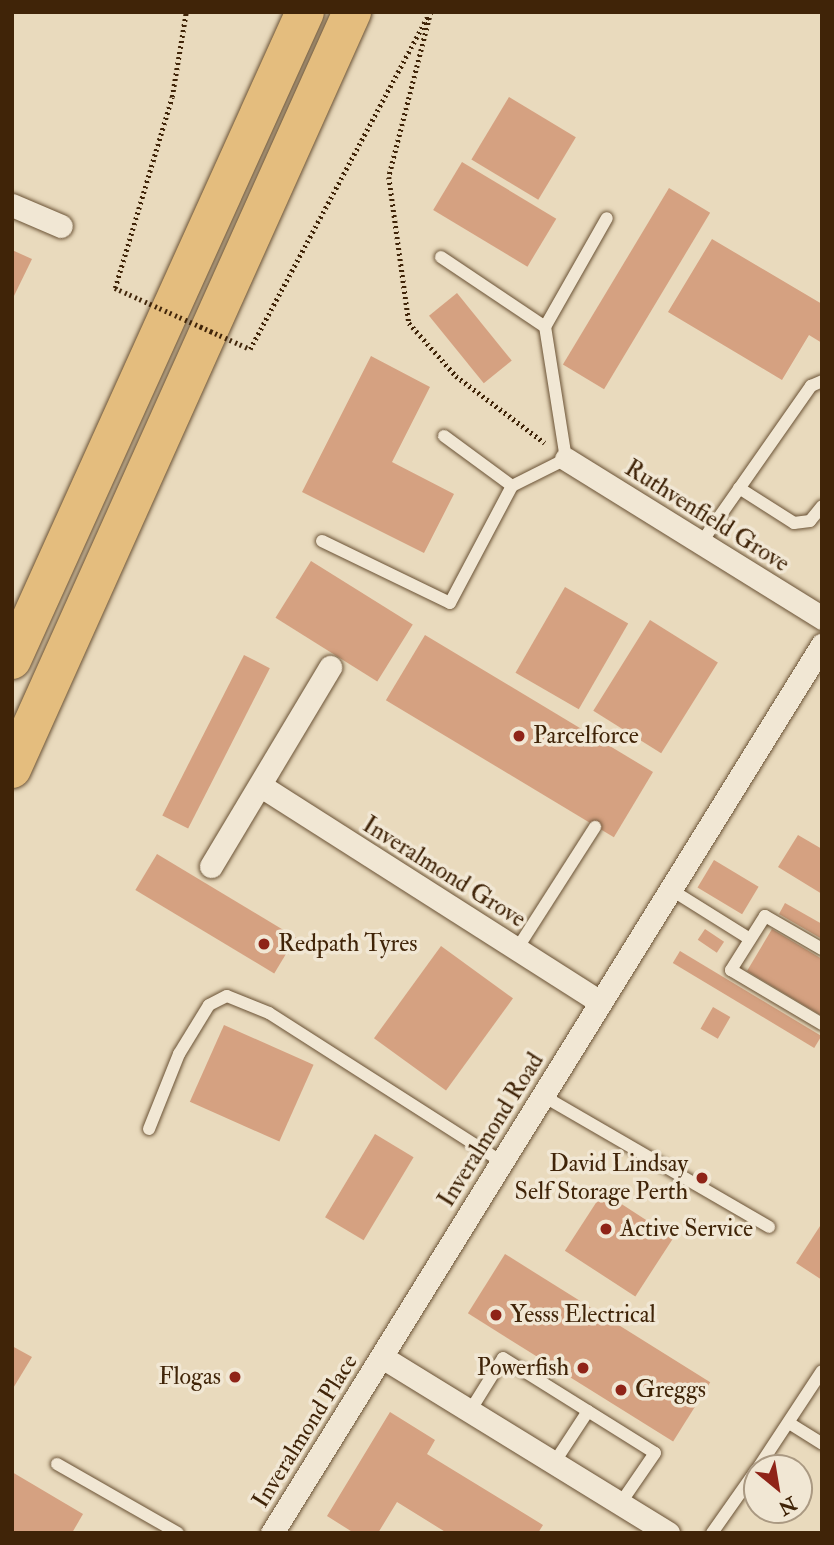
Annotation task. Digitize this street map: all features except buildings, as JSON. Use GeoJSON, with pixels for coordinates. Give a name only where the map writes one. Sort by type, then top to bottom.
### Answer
{"type":"FeatureCollection","features":[{"type":"Feature","properties":{"kind":"highway"},"geometry":{"type":"LineString","coordinates":[[217,208],[283,12]]}},
{"type":"Feature","properties":{"kind":"highway"},"geometry":{"type":"LineString","coordinates":[[12,660],[304,12]]}},
{"type":"Feature","properties":{"kind":"highway"},"geometry":{"type":"LineString","coordinates":[[12,769],[352,12]]}},
{"type":"Feature","properties":{"kind":"street"},"geometry":{"type":"LineString","coordinates":[[12,205],[61,226]]}},
{"type":"Feature","properties":{"kind":"street","name":"Ruthvenfield Grove"},"geometry":{"type":"LineString","coordinates":[[566,459],[822,618]]}},
{"type":"Feature","properties":{"kind":"street","name":"Inveralmond Road"},"geometry":{"type":"LineString","coordinates":[[382,1357],[822,645]]}},
{"type":"Feature","properties":{"kind":"street"},"geometry":{"type":"LineString","coordinates":[[211,866],[330,667]]}},
{"type":"Feature","properties":{"kind":"street","name":"Inveralmond Grove"},"geometry":{"type":"LineString","coordinates":[[261,786],[600,1002]]}},
{"type":"Feature","properties":{"kind":"street"},"geometry":{"type":"LineString","coordinates":[[382,1357],[668,1533]]}},
{"type":"Feature","properties":{"kind":"street","name":"Inveralmond Place"},"geometry":{"type":"LineString","coordinates":[[272,1533],[382,1357]]}},
{"type":"Feature","properties":{"kind":"lane"},"geometry":{"type":"LineString","coordinates":[[322,541],[450,603],[512,486],[566,459],[545,327],[607,218]]}},
{"type":"Feature","properties":{"kind":"lane"},"geometry":{"type":"LineString","coordinates":[[441,257],[545,327]]}},
{"type":"Feature","properties":{"kind":"lane"},"geometry":{"type":"LineString","coordinates":[[701,543],[811,386],[822,381]]}},
{"type":"Feature","properties":{"kind":"lane"},"geometry":{"type":"LineString","coordinates":[[444,436],[512,486]]}},
{"type":"Feature","properties":{"kind":"lane"},"geometry":{"type":"LineString","coordinates":[[739,488],[794,523],[810,521],[822,506]]}},
{"type":"Feature","properties":{"kind":"lane"},"geometry":{"type":"LineString","coordinates":[[517,949],[595,827]]}},
{"type":"Feature","properties":{"kind":"lane"},"geometry":{"type":"LineString","coordinates":[[670,889],[750,939]]}},
{"type":"Feature","properties":{"kind":"lane"},"geometry":{"type":"LineString","coordinates":[[822,949],[765,916],[731,970],[822,1024]]}},
{"type":"Feature","properties":{"kind":"lane"},"geometry":{"type":"LineString","coordinates":[[149,1129],[179,1054],[209,1005],[227,996],[269,1013],[502,1163]]}},
{"type":"Feature","properties":{"kind":"lane"},"geometry":{"type":"LineString","coordinates":[[545,1097],[769,1227]]}},
{"type":"Feature","properties":{"kind":"lane"},"geometry":{"type":"LineString","coordinates":[[470,1411],[503,1358],[655,1453],[620,1504]]}},
{"type":"Feature","properties":{"kind":"lane"},"geometry":{"type":"LineString","coordinates":[[767,1454],[822,1371]]}},
{"type":"Feature","properties":{"kind":"lane"},"geometry":{"type":"LineString","coordinates":[[554,1463],[588,1411]]}},
{"type":"Feature","properties":{"kind":"lane"},"geometry":{"type":"LineString","coordinates":[[789,1423],[822,1444]]}},
{"type":"Feature","properties":{"kind":"lane"},"geometry":{"type":"LineString","coordinates":[[57,1464],[178,1533]]}},
{"type":"Feature","properties":{"kind":"lane"},"geometry":{"type":"LineString","coordinates":[[712,1533],[743,1489]]}},
{"type":"Feature","properties":{"kind":"path"},"geometry":{"type":"LineString","coordinates":[[186,12],[172,97],[116,288],[250,349],[430,12]]}},
{"type":"Feature","properties":{"kind":"place","name":"Parcelforce"},"geometry":{"type":"Point","coordinates":[519,736]}},
{"type":"Feature","properties":{"kind":"place","name":"Redpath Tyres"},"geometry":{"type":"Point","coordinates":[264,944]}},
{"type":"Feature","properties":{"kind":"place","name":"David Lindsay Self Storage Perth"},"geometry":{"type":"Point","coordinates":[702,1178]}},
{"type":"Feature","properties":{"kind":"place","name":"Active Service"},"geometry":{"type":"Point","coordinates":[606,1229]}},
{"type":"Feature","properties":{"kind":"place","name":"Yesss Electrical"},"geometry":{"type":"Point","coordinates":[496,1315]}},
{"type":"Feature","properties":{"kind":"place","name":"Powerfish"},"geometry":{"type":"Point","coordinates":[583,1368]}},
{"type":"Feature","properties":{"kind":"place","name":"Flogas"},"geometry":{"type":"Point","coordinates":[235,1377]}},
{"type":"Feature","properties":{"kind":"place","name":"Greggs"},"geometry":{"type":"Point","coordinates":[621,1390]}}]}
